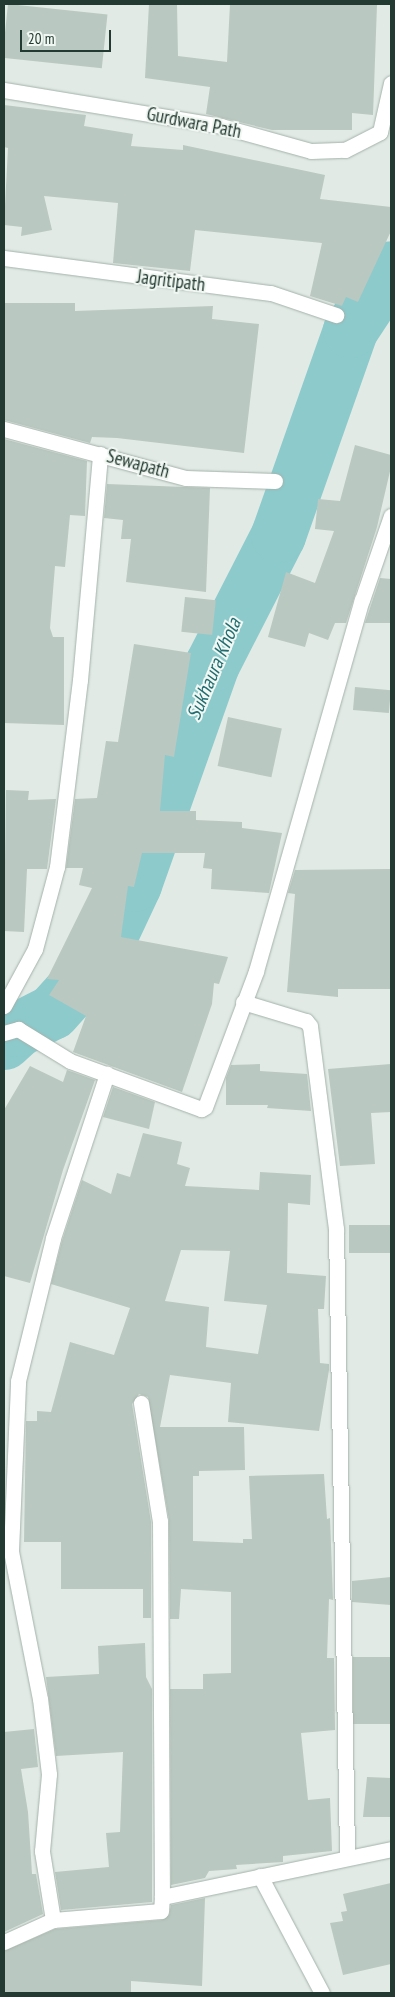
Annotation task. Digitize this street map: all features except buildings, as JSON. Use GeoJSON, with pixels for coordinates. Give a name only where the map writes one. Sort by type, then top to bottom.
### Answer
{"type":"FeatureCollection","features":[{"type":"Feature","properties":{"kind":"street","name":"Gurdwara Path"},"geometry":{"type":"LineString","coordinates":[[4,90],[221,126],[311,151],[345,150],[380,132],[391,83]]}},
{"type":"Feature","properties":{"kind":"street","name":"Jagritipath"},"geometry":{"type":"LineString","coordinates":[[4,258],[271,293],[336,314]]}},
{"type":"Feature","properties":{"kind":"street","name":"Sewapath"},"geometry":{"type":"LineString","coordinates":[[4,429],[186,478],[275,480]]}},
{"type":"Feature","properties":{"kind":"street"},"geometry":{"type":"LineString","coordinates":[[4,1006],[35,949],[57,867],[78,690],[100,454]]}},
{"type":"Feature","properties":{"kind":"street"},"geometry":{"type":"LineString","coordinates":[[4,1033],[18,1029],[70,1061],[204,1109],[244,1002],[330,722],[362,600],[391,516]]}},
{"type":"Feature","properties":{"kind":"street"},"geometry":{"type":"LineString","coordinates":[[244,1002],[306,1021],[310,1026],[333,1200],[347,1856]]}},
{"type":"Feature","properties":{"kind":"street"},"geometry":{"type":"LineString","coordinates":[[53,1920],[42,1851],[49,1774],[40,1699],[11,1551],[18,1381],[53,1238],[107,1074]]}},
{"type":"Feature","properties":{"kind":"street"},"geometry":{"type":"LineString","coordinates":[[4,1942],[53,1920],[161,1911],[160,1521],[141,1403]]}},
{"type":"Feature","properties":{"kind":"street"},"geometry":{"type":"LineString","coordinates":[[162,1897],[347,1856],[391,1849]]}},
{"type":"Feature","properties":{"kind":"street"},"geometry":{"type":"LineString","coordinates":[[260,1876],[322,1993]]}},
{"type":"Feature","properties":{"kind":"waterway","name":"Sukhaura Khola"},"geometry":{"type":"LineString","coordinates":[[4,1042],[18,1029],[52,1012],[98,961],[134,884],[212,664],[278,535],[350,330],[391,268]]}}]}
